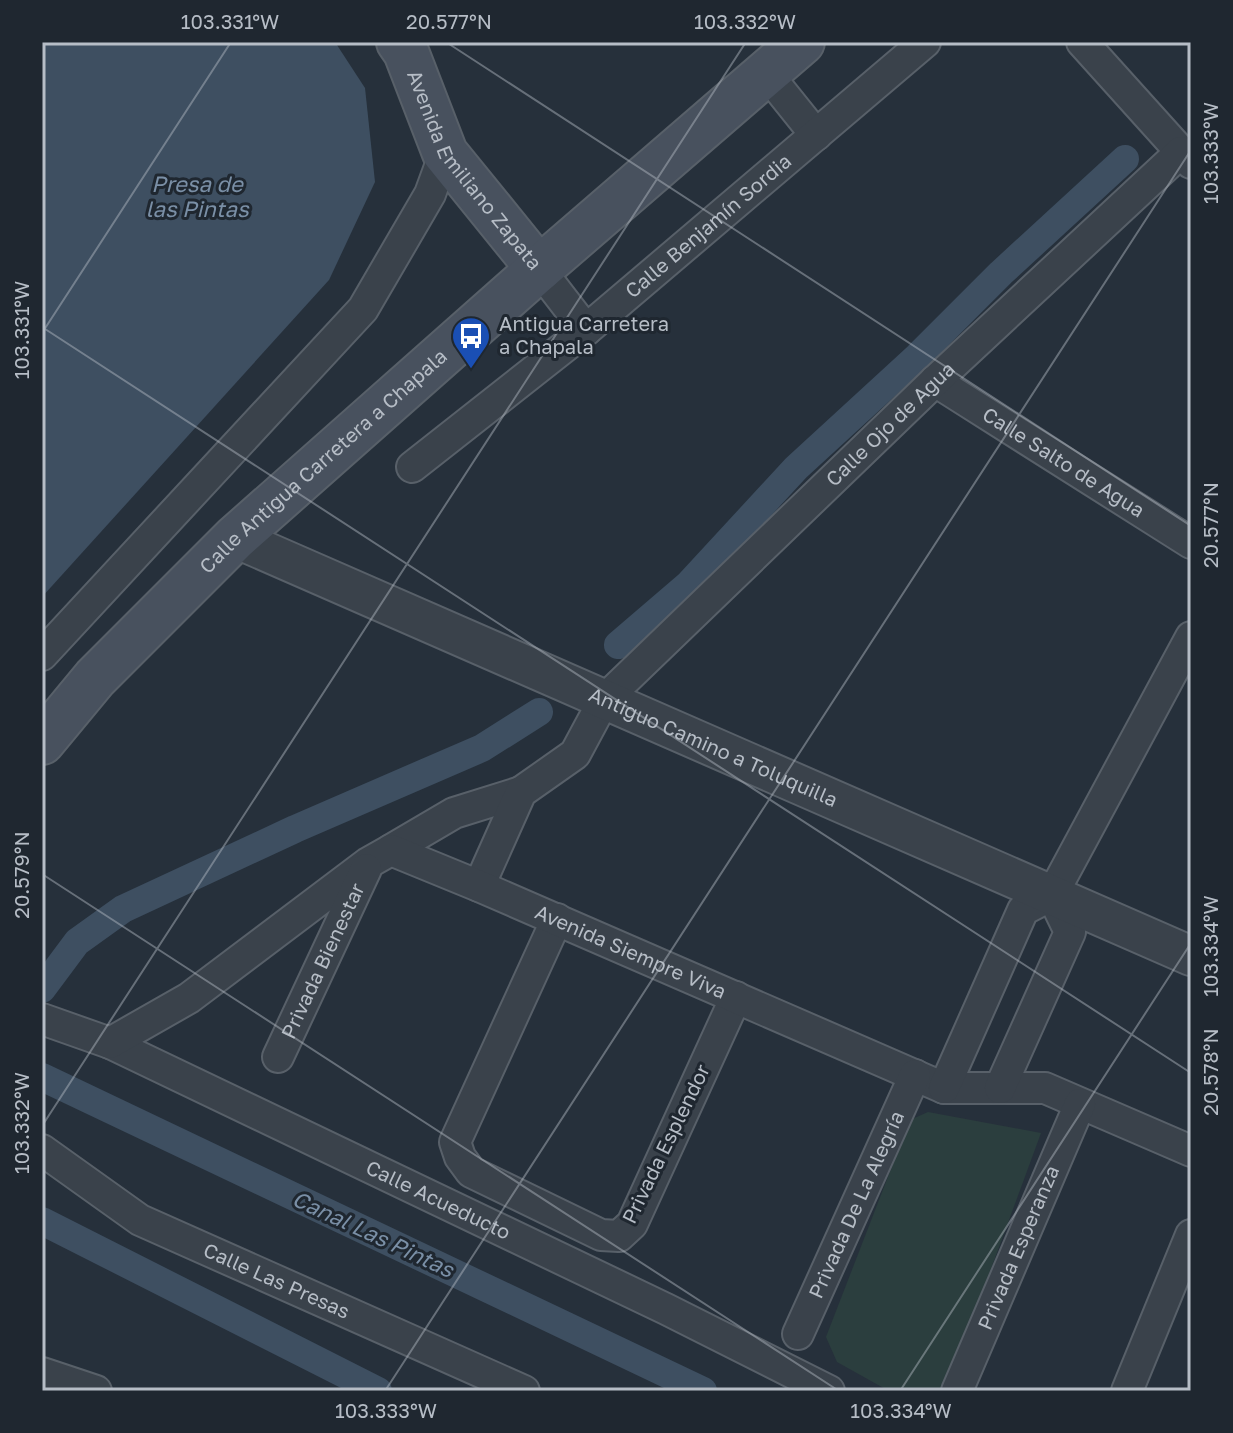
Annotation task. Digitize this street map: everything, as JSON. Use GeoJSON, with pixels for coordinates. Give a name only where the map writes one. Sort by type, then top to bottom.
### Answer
{"type":"FeatureCollection","features":[{"type":"Feature","properties":{"kind":"main road","name":"Avenida Emiliano Zapata"},"geometry":{"type":"LineString","coordinates":[[399,42],[406,52],[445,153],[539,269]]}},
{"type":"Feature","properties":{"kind":"main road","name":"Calle Antigua Carretera a Chapala"},"geometry":{"type":"LineString","coordinates":[[42,742],[95,678],[235,538],[802,42]]}},
{"type":"Feature","properties":{"kind":"street","name":"Calle Benjamín Sordia"},"geometry":{"type":"LineString","coordinates":[[412,467],[586,330],[925,42]]}},
{"type":"Feature","properties":{"kind":"street"},"geometry":{"type":"LineString","coordinates":[[1082,42],[1186,158]]}},
{"type":"Feature","properties":{"kind":"street"},"geometry":{"type":"LineString","coordinates":[[767,74],[816,135]]}},
{"type":"Feature","properties":{"kind":"street"},"geometry":{"type":"LineString","coordinates":[[42,655],[363,309],[430,194],[445,153]]}},
{"type":"Feature","properties":{"kind":"street","name":"Calle Ojo de Agua"},"geometry":{"type":"LineString","coordinates":[[521,792],[575,754],[604,700],[935,381],[1186,158]]}},
{"type":"Feature","properties":{"kind":"street","name":"Avenida Emiliano Zapata"},"geometry":{"type":"LineString","coordinates":[[539,269],[586,330]]}},
{"type":"Feature","properties":{"kind":"street","name":"Calle Salto de Agua"},"geometry":{"type":"LineString","coordinates":[[935,381],[1191,543]]}},
{"type":"Feature","properties":{"kind":"street","name":"Antiguo Camino a Toluquilla"},"geometry":{"type":"LineString","coordinates":[[235,538],[1191,956]]}},
{"type":"Feature","properties":{"kind":"street"},"geometry":{"type":"LineString","coordinates":[[944,1088],[1023,910],[1052,895],[1191,637]]}},
{"type":"Feature","properties":{"kind":"street"},"geometry":{"type":"LineString","coordinates":[[110,1043],[189,998],[380,857],[454,813],[521,792]]}},
{"type":"Feature","properties":{"kind":"street"},"geometry":{"type":"LineString","coordinates":[[479,886],[521,792]]}},
{"type":"Feature","properties":{"kind":"street","name":"Avenida Siempre Viva"},"geometry":{"type":"LineString","coordinates":[[380,857],[479,886],[944,1088],[1045,1088],[1191,1151]]}},
{"type":"Feature","properties":{"kind":"street","name":"Privada Bienestar"},"geometry":{"type":"LineString","coordinates":[[278,1057],[380,857]]}},
{"type":"Feature","properties":{"kind":"street"},"geometry":{"type":"LineString","coordinates":[[1000,1088],[1070,932],[1052,895]]}},
{"type":"Feature","properties":{"kind":"street","name":"Privada Esplendor"},"geometry":{"type":"LineString","coordinates":[[557,919],[455,1142],[460,1157],[471,1172],[601,1235],[619,1236],[632,1224],[736,997]]}},
{"type":"Feature","properties":{"kind":"street","name":"Calle Acueducto"},"geometry":{"type":"LineString","coordinates":[[42,1019],[110,1043],[666,1309],[829,1391]]}},
{"type":"Feature","properties":{"kind":"street","name":"Privada De La Alegría"},"geometry":{"type":"LineString","coordinates":[[798,1334],[915,1075]]}},
{"type":"Feature","properties":{"kind":"street","name":"Privada Esperanza"},"geometry":{"type":"LineString","coordinates":[[957,1391],[1080,1104]]}},
{"type":"Feature","properties":{"kind":"street","name":"Calle Las Presas"},"geometry":{"type":"LineString","coordinates":[[42,1150],[140,1220],[524,1391]]}},
{"type":"Feature","properties":{"kind":"street"},"geometry":{"type":"LineString","coordinates":[[1127,1391],[1191,1235]]}},
{"type":"Feature","properties":{"kind":"street"},"geometry":{"type":"LineString","coordinates":[[42,1373],[96,1391]]}},
{"type":"Feature","properties":{"kind":"shaded area"},"geometry":{"type":"Polygon","coordinates":[[[928,1112],[1041,1133],[946,1391],[889,1391],[837,1362],[826,1337],[910,1120],[928,1112]]]}},
{"type":"Feature","properties":{"kind":"water","name":"Presa de las Pintas"},"geometry":{"type":"Polygon","coordinates":[[[42,42],[335,42],[365,88],[375,182],[329,280],[42,597],[42,42]]]}},
{"type":"Feature","properties":{"kind":"waterway"},"geometry":{"type":"LineString","coordinates":[[618,645],[688,585],[796,468],[1125,159]]}},
{"type":"Feature","properties":{"kind":"waterway"},"geometry":{"type":"LineString","coordinates":[[42,989],[77,942],[123,909],[295,829],[482,748],[539,712]]}},
{"type":"Feature","properties":{"kind":"waterway","name":"Canal Las Pintas"},"geometry":{"type":"LineString","coordinates":[[42,1077],[703,1391]]}},
{"type":"Feature","properties":{"kind":"waterway"},"geometry":{"type":"LineString","coordinates":[[42,1221],[378,1391]]}},
{"type":"Feature","properties":{"kind":"place","name":"Antigua Carretera a Chapala"},"geometry":{"type":"Point","coordinates":[471,370]}}]}
